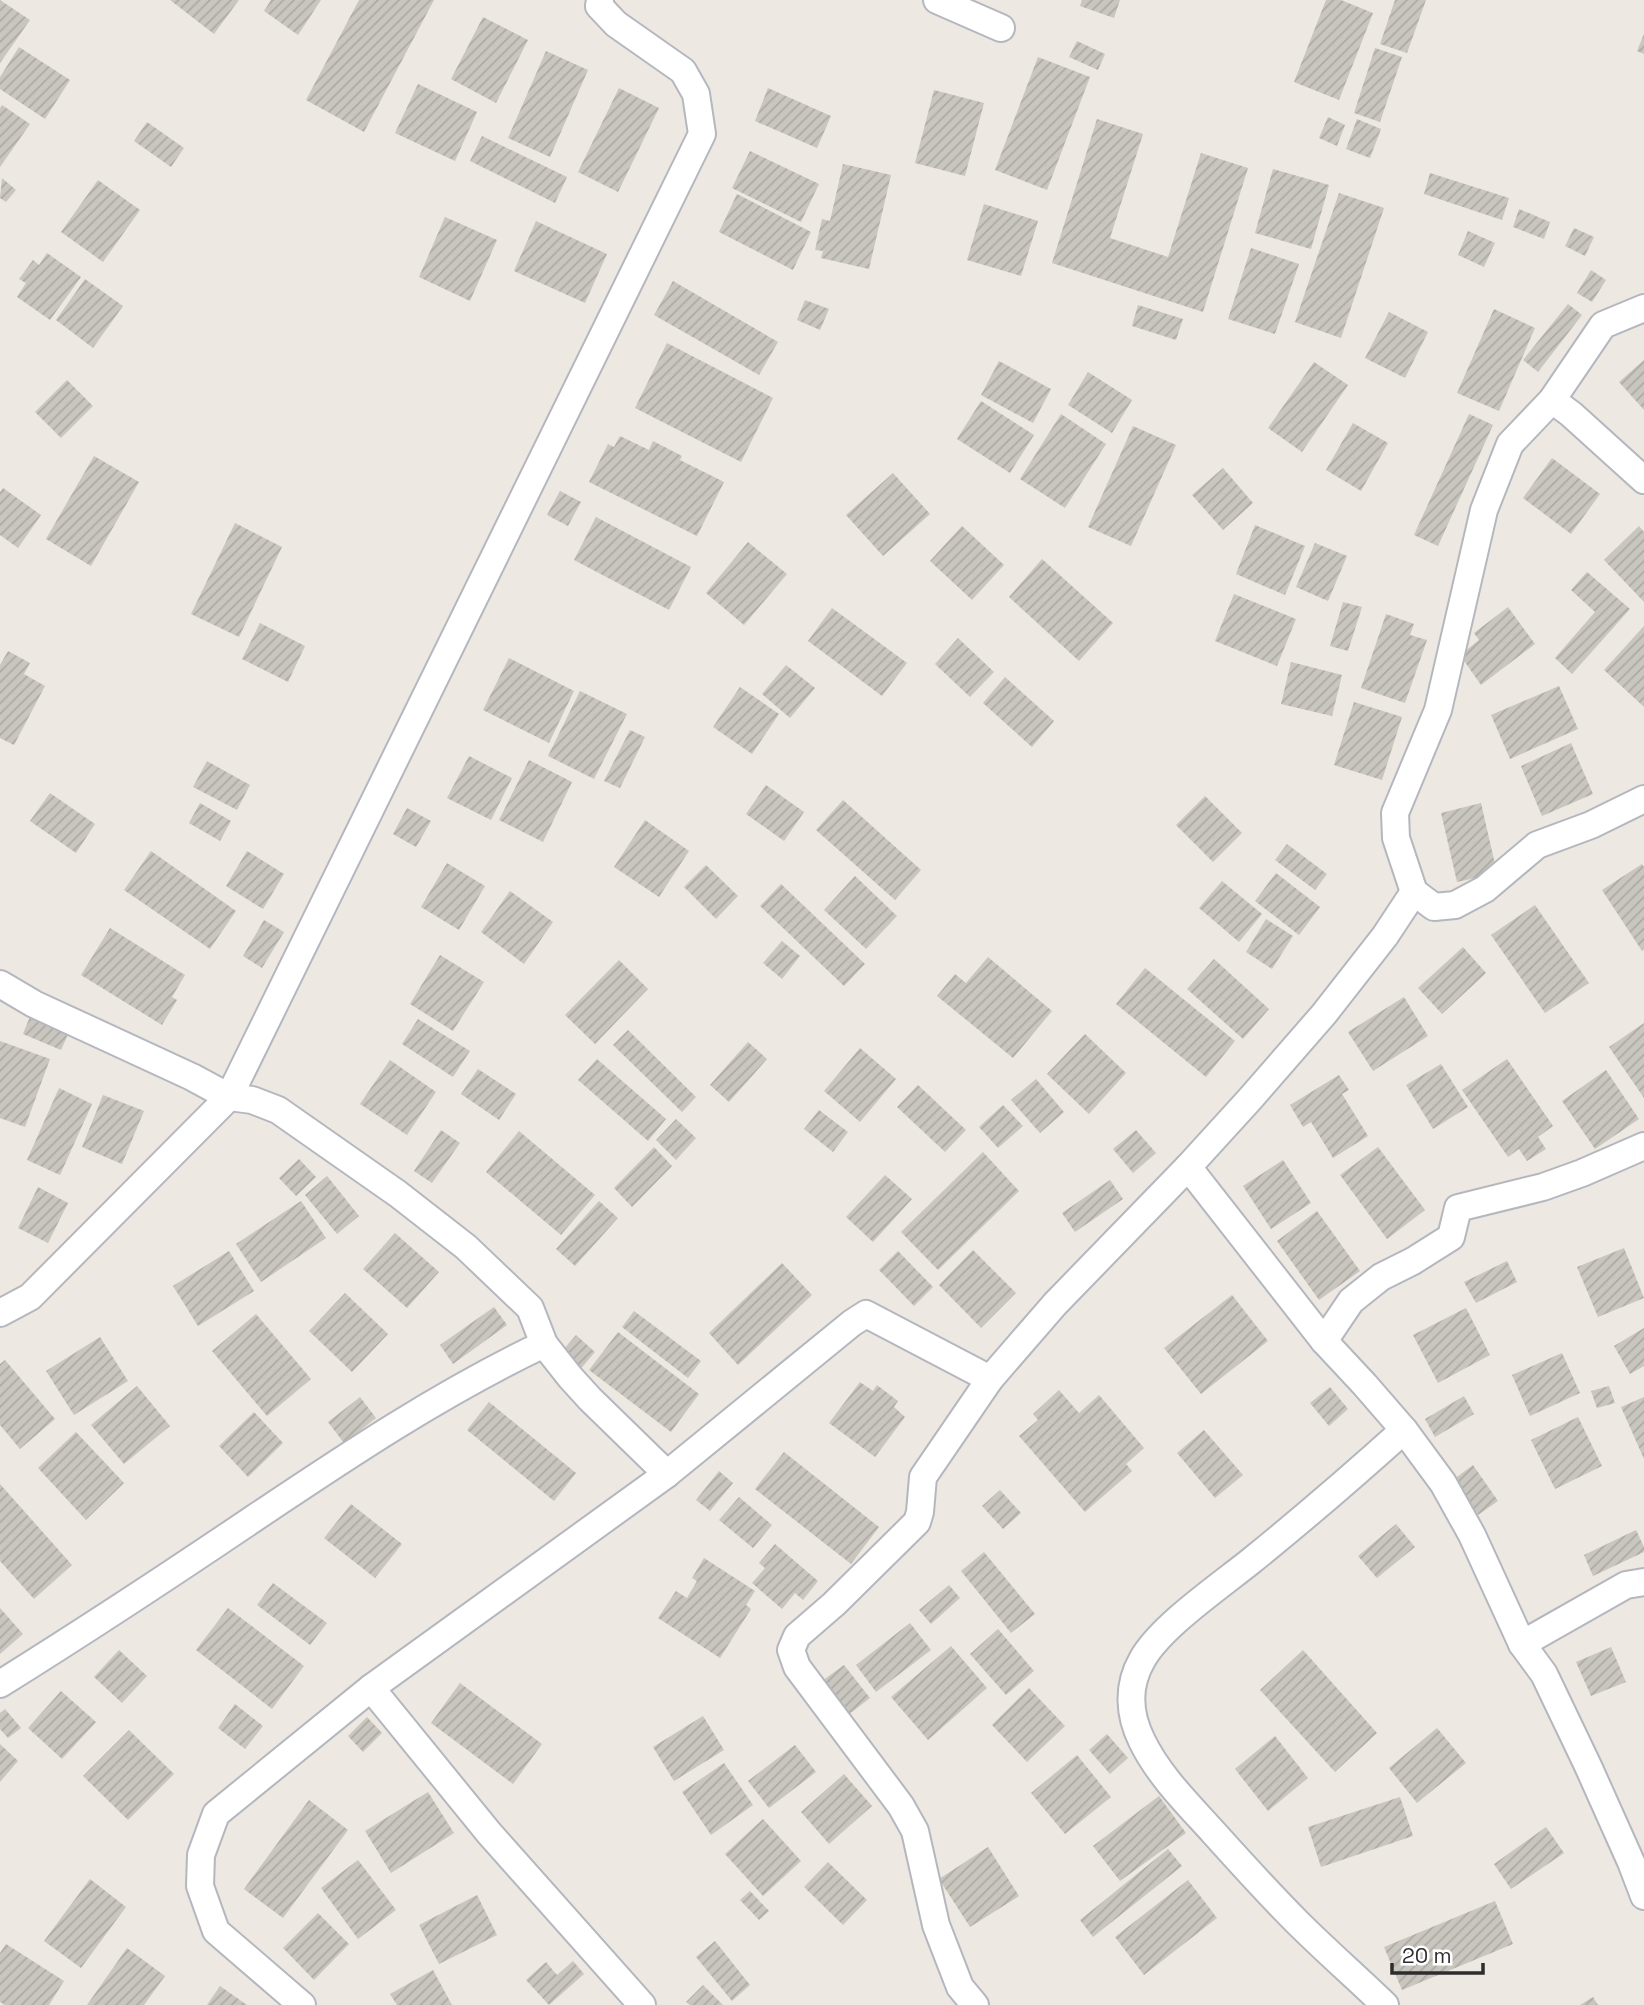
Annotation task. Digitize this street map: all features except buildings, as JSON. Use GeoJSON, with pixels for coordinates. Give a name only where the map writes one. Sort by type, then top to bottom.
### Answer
{"type":"FeatureCollection","features":[{"type":"Feature","properties":{"kind":"street"},"geometry":{"type":"LineString","coordinates":[[0,1313],[30,1297],[229,1097],[702,134],[696,94],[682,71],[616,24],[599,6],[600,0]]}},
{"type":"Feature","properties":{"kind":"street"},"geometry":{"type":"LineString","coordinates":[[937,0],[1001,28]]}},
{"type":"Feature","properties":{"kind":"street"},"geometry":{"type":"LineString","coordinates":[[1644,308],[1603,325],[1552,400],[1510,444],[1484,510],[1438,710],[1395,813],[1396,838],[1415,892],[1434,907],[1455,905],[1486,889],[1537,845],[1591,825],[1644,799]]}},
{"type":"Feature","properties":{"kind":"street"},"geometry":{"type":"LineString","coordinates":[[1552,400],[1644,480]]}},
{"type":"Feature","properties":{"kind":"street"},"geometry":{"type":"LineString","coordinates":[[975,2005],[961,1987],[936,1924],[915,1831],[901,1806],[797,1667],[791,1650],[797,1636],[834,1604],[917,1522],[923,1477],[990,1378],[1055,1304],[1250,1099],[1324,1014],[1385,936],[1415,892]]}},
{"type":"Feature","properties":{"kind":"street"},"geometry":{"type":"LineString","coordinates":[[0,984],[34,1004],[229,1097],[252,1100],[278,1110],[398,1194],[466,1247],[530,1308],[544,1344],[590,1399],[667,1474]]}},
{"type":"Feature","properties":{"kind":"street"},"geometry":{"type":"LineString","coordinates":[[1324,1341],[1351,1301],[1381,1277],[1451,1237],[1458,1208],[1543,1187],[1644,1146]]}},
{"type":"Feature","properties":{"kind":"street"},"geometry":{"type":"LineString","coordinates":[[1188,1167],[1324,1341],[1404,1430],[1443,1483],[1472,1535],[1522,1644],[1544,1674],[1599,1790],[1644,1896]]}},
{"type":"Feature","properties":{"kind":"street"},"geometry":{"type":"LineString","coordinates":[[302,2005],[216,1930],[200,1886],[201,1855],[216,1814],[370,1688],[667,1474],[866,1314],[990,1378]]}},
{"type":"Feature","properties":{"kind":"street"},"geometry":{"type":"LineString","coordinates":[[0,1684],[396,1425],[494,1368],[544,1344]]}},
{"type":"Feature","properties":{"kind":"street"},"geometry":{"type":"LineString","coordinates":[[1385,2005],[1298,1923],[1158,1769],[1142,1741],[1134,1719],[1131,1697],[1134,1676],[1142,1658],[1157,1640],[1357,1473],[1404,1430]]}},
{"type":"Feature","properties":{"kind":"street"},"geometry":{"type":"LineString","coordinates":[[1522,1644],[1626,1585],[1644,1582]]}},
{"type":"Feature","properties":{"kind":"street"},"geometry":{"type":"LineString","coordinates":[[370,1688],[489,1833],[642,2005]]}}]}
